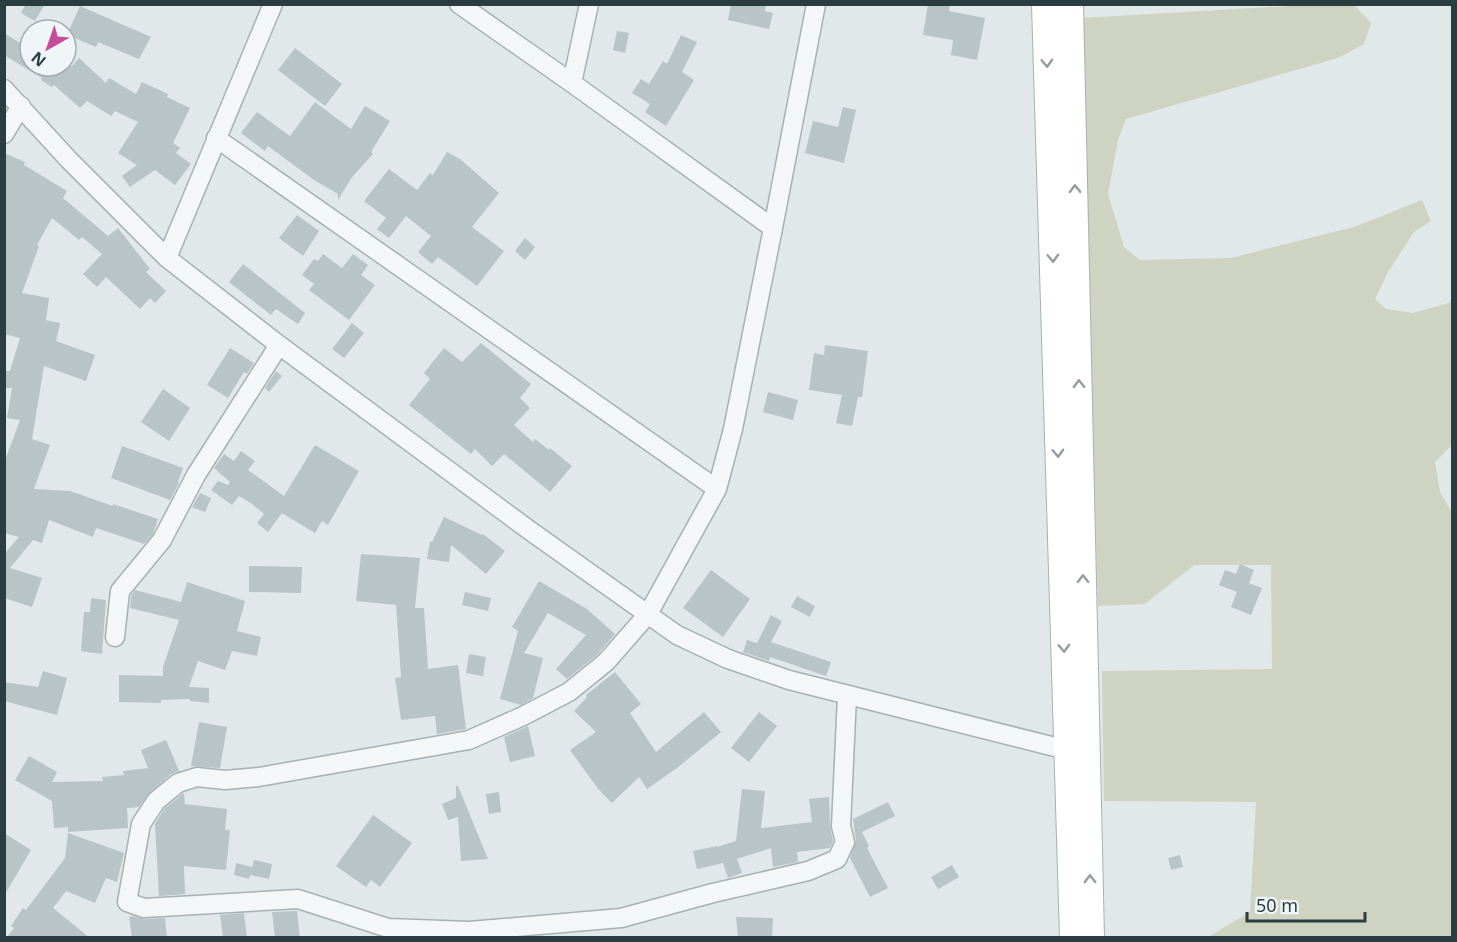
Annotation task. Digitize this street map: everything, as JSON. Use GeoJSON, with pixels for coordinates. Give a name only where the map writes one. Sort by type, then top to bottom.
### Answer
{"type":"FeatureCollection","features":[{"type":"Feature","properties":{"kind":"main road"},"geometry":{"type":"LineString","coordinates":[[1045,4],[1077,751],[1090,938]]}},
{"type":"Feature","properties":{"kind":"main road"},"geometry":{"type":"LineString","coordinates":[[1070,4],[1077,751],[1073,938]]}},
{"type":"Feature","properties":{"kind":"street"},"geometry":{"type":"LineString","coordinates":[[167,258],[273,4]]}},
{"type":"Feature","properties":{"kind":"street"},"geometry":{"type":"LineString","coordinates":[[459,4],[773,228]]}},
{"type":"Feature","properties":{"kind":"street"},"geometry":{"type":"LineString","coordinates":[[572,83],[589,4]]}},
{"type":"Feature","properties":{"kind":"street"},"geometry":{"type":"LineString","coordinates":[[816,4],[735,418],[717,489],[648,615],[606,662],[569,692],[524,716],[469,740],[259,777],[225,780],[197,777],[178,783],[156,801],[141,824],[127,902],[144,908],[298,898],[388,928],[469,931],[621,918],[713,893],[808,871],[837,859],[845,842],[841,826],[847,696]]}},
{"type":"Feature","properties":{"kind":"street"},"geometry":{"type":"LineString","coordinates":[[4,89],[69,160],[167,258],[279,345],[519,523],[677,634],[728,659],[789,680],[1077,751]]}},
{"type":"Feature","properties":{"kind":"street"},"geometry":{"type":"LineString","coordinates":[[4,134],[21,106]]}},
{"type":"Feature","properties":{"kind":"street"},"geometry":{"type":"LineString","coordinates":[[216,138],[717,489]]}},
{"type":"Feature","properties":{"kind":"street"},"geometry":{"type":"LineString","coordinates":[[115,637],[120,591],[162,540],[196,475],[279,345]]}},
{"type":"Feature","properties":{"kind":"green space"},"geometry":{"type":"Polygon","coordinates":[[[1353,4],[1371,23],[1364,44],[1338,58],[1126,119],[1118,140],[1108,194],[1124,247],[1140,260],[1231,258],[1357,226],[1422,200],[1431,221],[1414,232],[1388,272],[1375,299],[1386,309],[1413,313],[1452,302],[1452,445],[1435,462],[1440,492],[1452,513],[1452,937],[1208,937],[1250,912],[1256,802],[1104,801],[1102,671],[1272,669],[1271,565],[1194,565],[1145,604],[1098,606],[1081,18],[1353,4]]]}},
{"type":"Feature","properties":{"kind":"building"},"geometry":{"type":"Polygon","coordinates":[[[26,4],[45,4],[37,18],[30,18],[21,13],[26,4]]]}},
{"type":"Feature","properties":{"kind":"building"},"geometry":{"type":"Polygon","coordinates":[[[731,4],[766,4],[765,11],[773,13],[769,29],[728,20],[731,4]]]}},
{"type":"Feature","properties":{"kind":"building"},"geometry":{"type":"Polygon","coordinates":[[[928,4],[950,4],[949,11],[985,18],[977,60],[951,55],[953,40],[923,35],[928,4]]]}},
{"type":"Feature","properties":{"kind":"building"},"geometry":{"type":"Polygon","coordinates":[[[80,6],[151,37],[139,59],[98,42],[96,47],[78,40],[78,18],[75,18],[80,6]]]}},
{"type":"Feature","properties":{"kind":"building"},"geometry":{"type":"Polygon","coordinates":[[[617,31],[629,33],[625,53],[613,50],[617,31]]]}},
{"type":"Feature","properties":{"kind":"building"},"geometry":{"type":"Polygon","coordinates":[[[4,33],[18,42],[18,63],[4,55],[4,33]]]}},
{"type":"Feature","properties":{"kind":"building"},"geometry":{"type":"Polygon","coordinates":[[[681,35],[697,42],[682,72],[694,80],[666,126],[645,112],[650,104],[632,93],[641,79],[649,84],[663,61],[667,64],[681,35]]]}},
{"type":"Feature","properties":{"kind":"building"},"geometry":{"type":"Polygon","coordinates":[[[295,48],[342,84],[325,106],[278,70],[295,48]]]}},
{"type":"Feature","properties":{"kind":"building"},"geometry":{"type":"Polygon","coordinates":[[[79,58],[106,83],[109,78],[136,94],[142,82],[168,94],[167,97],[190,108],[173,143],[180,148],[176,153],[191,164],[175,185],[155,170],[130,187],[122,176],[137,165],[118,153],[138,122],[115,111],[111,116],[87,101],[80,108],[54,85],[52,87],[41,80],[42,78],[78,78],[79,58]]]}},
{"type":"Feature","properties":{"kind":"building"},"geometry":{"type":"Polygon","coordinates":[[[315,102],[351,129],[365,106],[390,121],[371,152],[373,154],[352,177],[338,200],[338,194],[314,180],[268,146],[265,151],[241,133],[257,112],[290,136],[315,102]]]}},
{"type":"Feature","properties":{"kind":"building"},"geometry":{"type":"Polygon","coordinates":[[[843,107],[856,110],[844,163],[805,153],[813,121],[838,127],[843,107]]]}},
{"type":"Feature","properties":{"kind":"building"},"geometry":{"type":"Polygon","coordinates":[[[447,152],[460,159],[499,193],[472,227],[504,251],[477,286],[438,257],[432,264],[418,252],[431,236],[406,216],[389,238],[377,229],[386,218],[364,201],[389,169],[417,190],[430,173],[433,175],[447,152]]]}},
{"type":"Feature","properties":{"kind":"building"},"geometry":{"type":"Polygon","coordinates":[[[4,153],[25,162],[24,165],[67,191],[63,198],[108,236],[118,228],[150,269],[146,272],[166,291],[155,303],[150,298],[140,309],[106,277],[97,287],[83,274],[102,254],[82,237],[79,240],[52,218],[37,245],[39,246],[22,293],[49,298],[46,320],[60,323],[56,341],[95,355],[86,381],[44,366],[32,439],[50,445],[34,489],[70,491],[158,519],[153,534],[144,544],[96,528],[93,537],[49,520],[42,543],[33,540],[10,568],[42,578],[32,607],[4,598],[4,554],[19,537],[4,533],[4,463],[20,420],[7,418],[12,388],[4,388],[4,371],[10,371],[20,338],[4,334],[4,153]]]}},
{"type":"Feature","properties":{"kind":"building"},"geometry":{"type":"Polygon","coordinates":[[[297,215],[319,231],[303,256],[279,238],[297,215]]]}},
{"type":"Feature","properties":{"kind":"building"},"geometry":{"type":"Polygon","coordinates":[[[525,238],[535,247],[525,260],[515,251],[525,238]]]}},
{"type":"Feature","properties":{"kind":"building"},"geometry":{"type":"Polygon","coordinates":[[[323,254],[342,268],[353,254],[368,265],[361,275],[375,285],[349,320],[309,290],[314,284],[302,275],[314,259],[318,261],[323,254]]]}},
{"type":"Feature","properties":{"kind":"building"},"geometry":{"type":"Polygon","coordinates":[[[243,264],[305,313],[298,324],[276,309],[271,315],[229,282],[243,264]]]}},
{"type":"Feature","properties":{"kind":"building"},"geometry":{"type":"Polygon","coordinates":[[[352,323],[364,333],[344,358],[332,349],[352,323]]]}},
{"type":"Feature","properties":{"kind":"building"},"geometry":{"type":"Polygon","coordinates":[[[481,343],[531,384],[520,398],[530,408],[514,425],[533,442],[535,439],[549,450],[550,448],[572,466],[550,492],[504,454],[492,466],[475,449],[471,454],[409,405],[430,379],[424,373],[444,348],[462,362],[481,343]]]}},
{"type":"Feature","properties":{"kind":"building"},"geometry":{"type":"Polygon","coordinates":[[[825,345],[868,351],[862,397],[858,397],[852,426],[836,423],[842,395],[809,390],[814,353],[824,355],[825,345]]]}},
{"type":"Feature","properties":{"kind":"building"},"geometry":{"type":"Polygon","coordinates":[[[230,348],[254,363],[247,374],[244,372],[228,398],[207,385],[230,348]]]}},
{"type":"Feature","properties":{"kind":"building"},"geometry":{"type":"Polygon","coordinates":[[[276,371],[282,376],[269,392],[265,388],[276,371]]]}},
{"type":"Feature","properties":{"kind":"building"},"geometry":{"type":"Polygon","coordinates":[[[163,389],[190,408],[169,441],[141,422],[163,389]]]}},
{"type":"Feature","properties":{"kind":"building"},"geometry":{"type":"Polygon","coordinates":[[[768,392],[798,400],[793,420],[763,412],[768,392]]]}},
{"type":"Feature","properties":{"kind":"building"},"geometry":{"type":"Polygon","coordinates":[[[315,445],[359,471],[328,525],[322,521],[315,533],[282,513],[268,532],[257,523],[264,514],[251,503],[239,496],[232,505],[211,490],[218,481],[228,485],[230,482],[214,468],[224,454],[234,461],[241,451],[255,461],[248,470],[284,496],[315,445]]]}},
{"type":"Feature","properties":{"kind":"building"},"geometry":{"type":"Polygon","coordinates":[[[122,446],[183,468],[179,483],[170,500],[111,478],[122,446]]]}},
{"type":"Feature","properties":{"kind":"building"},"geometry":{"type":"Polygon","coordinates":[[[200,493],[211,498],[205,512],[192,507],[200,493]]]}},
{"type":"Feature","properties":{"kind":"building"},"geometry":{"type":"Polygon","coordinates":[[[444,517],[483,534],[505,551],[486,574],[451,545],[449,562],[427,559],[430,541],[432,542],[444,517]]]}},
{"type":"Feature","properties":{"kind":"building"},"geometry":{"type":"Polygon","coordinates":[[[361,554],[420,558],[415,608],[424,608],[428,669],[458,665],[466,729],[437,734],[435,716],[401,720],[395,678],[401,677],[396,605],[356,601],[361,554]]]}},
{"type":"Feature","properties":{"kind":"building"},"geometry":{"type":"Polygon","coordinates":[[[1240,564],[1254,570],[1249,583],[1262,588],[1251,615],[1231,607],[1237,592],[1219,585],[1225,570],[1236,574],[1240,564]]]}},
{"type":"Feature","properties":{"kind":"building"},"geometry":{"type":"Polygon","coordinates":[[[249,566],[302,567],[301,593],[249,592],[249,566]]]}},
{"type":"Feature","properties":{"kind":"building"},"geometry":{"type":"Polygon","coordinates":[[[711,570],[750,599],[723,637],[683,608],[711,570]]]}},
{"type":"Feature","properties":{"kind":"building"},"geometry":{"type":"Polygon","coordinates":[[[539,581],[587,609],[615,634],[598,654],[567,679],[556,669],[586,635],[548,613],[524,653],[543,658],[533,698],[521,705],[500,699],[518,631],[512,627],[539,581]]]}},
{"type":"Feature","properties":{"kind":"building"},"geometry":{"type":"Polygon","coordinates":[[[187,582],[245,601],[237,631],[261,637],[257,656],[232,651],[225,670],[198,661],[189,687],[209,688],[209,703],[190,701],[190,699],[161,700],[161,703],[119,702],[119,675],[163,676],[163,667],[179,620],[130,608],[131,596],[135,590],[181,602],[187,582]]]}},
{"type":"Feature","properties":{"kind":"building"},"geometry":{"type":"Polygon","coordinates":[[[465,592],[491,598],[488,611],[462,605],[465,592]]]}},
{"type":"Feature","properties":{"kind":"building"},"geometry":{"type":"Polygon","coordinates":[[[797,596],[815,606],[810,617],[791,607],[797,596]]]}},
{"type":"Feature","properties":{"kind":"building"},"geometry":{"type":"Polygon","coordinates":[[[91,598],[106,600],[102,654],[81,651],[84,612],[90,612],[91,598]]]}},
{"type":"Feature","properties":{"kind":"building"},"geometry":{"type":"Polygon","coordinates":[[[771,615],[782,621],[771,642],[831,662],[826,676],[770,657],[769,661],[743,652],[747,640],[757,643],[771,615]]]}},
{"type":"Feature","properties":{"kind":"building"},"geometry":{"type":"Polygon","coordinates":[[[469,654],[486,657],[483,676],[466,673],[469,654]]]}},
{"type":"Feature","properties":{"kind":"building"},"geometry":{"type":"Polygon","coordinates":[[[43,671],[67,678],[57,715],[4,701],[4,682],[38,687],[43,671]]]}},
{"type":"Feature","properties":{"kind":"building"},"geometry":{"type":"Polygon","coordinates":[[[615,672],[641,704],[630,713],[656,752],[704,712],[721,732],[647,789],[639,777],[612,803],[599,790],[570,750],[596,732],[574,711],[587,697],[586,695],[615,672]]]}},
{"type":"Feature","properties":{"kind":"building"},"geometry":{"type":"Polygon","coordinates":[[[759,712],[777,726],[749,762],[731,748],[759,712]]]}},
{"type":"Feature","properties":{"kind":"building"},"geometry":{"type":"Polygon","coordinates":[[[199,722],[227,727],[220,768],[191,766],[199,722]]]}},
{"type":"Feature","properties":{"kind":"building"},"geometry":{"type":"Polygon","coordinates":[[[528,726],[535,756],[510,762],[504,737],[528,726]]]}},
{"type":"Feature","properties":{"kind":"building"},"geometry":{"type":"Polygon","coordinates":[[[166,740],[179,771],[171,774],[149,793],[139,807],[127,808],[128,828],[68,832],[68,827],[54,828],[52,801],[15,780],[29,756],[57,772],[52,782],[103,781],[102,777],[124,775],[123,771],[148,768],[141,750],[166,740]]]}},
{"type":"Feature","properties":{"kind":"building"},"geometry":{"type":"Polygon","coordinates":[[[456,786],[458,786],[488,859],[461,861],[458,817],[448,820],[442,804],[456,798],[456,786]]]}},
{"type":"Feature","properties":{"kind":"building"},"geometry":{"type":"Polygon","coordinates":[[[742,789],[765,791],[761,828],[812,822],[809,799],[829,797],[833,841],[830,848],[797,852],[798,862],[773,867],[771,848],[737,859],[742,873],[728,878],[723,863],[697,869],[693,851],[736,841],[742,789]]]}},
{"type":"Feature","properties":{"kind":"building"},"geometry":{"type":"Polygon","coordinates":[[[499,792],[501,812],[489,814],[486,794],[499,792]]]}},
{"type":"Feature","properties":{"kind":"building"},"geometry":{"type":"Polygon","coordinates":[[[184,793],[185,804],[227,809],[225,830],[230,830],[226,870],[184,866],[185,894],[159,896],[155,824],[164,809],[184,793]]]}},
{"type":"Feature","properties":{"kind":"building"},"geometry":{"type":"Polygon","coordinates":[[[888,802],[895,816],[862,832],[869,846],[867,848],[888,888],[870,897],[850,858],[856,840],[853,819],[888,802]]]}},
{"type":"Feature","properties":{"kind":"building"},"geometry":{"type":"Polygon","coordinates":[[[373,815],[412,843],[380,887],[371,880],[366,887],[336,866],[373,815]]]}},
{"type":"Feature","properties":{"kind":"building"},"geometry":{"type":"Polygon","coordinates":[[[4,833],[31,850],[4,896],[4,833]]]}},
{"type":"Feature","properties":{"kind":"building"},"geometry":{"type":"Polygon","coordinates":[[[68,833],[124,853],[117,882],[106,878],[95,903],[66,891],[53,908],[90,938],[6,938],[14,928],[11,926],[23,908],[26,910],[65,858],[68,833]]]}},
{"type":"Feature","properties":{"kind":"building"},"geometry":{"type":"Polygon","coordinates":[[[1180,855],[1183,867],[1171,870],[1168,858],[1180,855]]]}},
{"type":"Feature","properties":{"kind":"building"},"geometry":{"type":"Polygon","coordinates":[[[254,860],[272,864],[269,879],[250,875],[254,860]]]}},
{"type":"Feature","properties":{"kind":"building"},"geometry":{"type":"Polygon","coordinates":[[[236,863],[252,867],[249,879],[234,875],[236,863]]]}},
{"type":"Feature","properties":{"kind":"building"},"geometry":{"type":"Polygon","coordinates":[[[952,865],[959,877],[938,889],[931,877],[952,865]]]}},
{"type":"Feature","properties":{"kind":"building"},"geometry":{"type":"Polygon","coordinates":[[[297,911],[300,938],[275,938],[272,912],[297,911]]]}},
{"type":"Feature","properties":{"kind":"building"},"geometry":{"type":"Polygon","coordinates":[[[244,913],[247,938],[223,938],[220,915],[244,913]]]}},
{"type":"Feature","properties":{"kind":"building"},"geometry":{"type":"Polygon","coordinates":[[[129,917],[144,919],[165,918],[167,938],[132,938],[129,917]]]}},
{"type":"Feature","properties":{"kind":"building"},"geometry":{"type":"Polygon","coordinates":[[[736,917],[773,918],[772,938],[738,938],[736,917]]]}}]}
